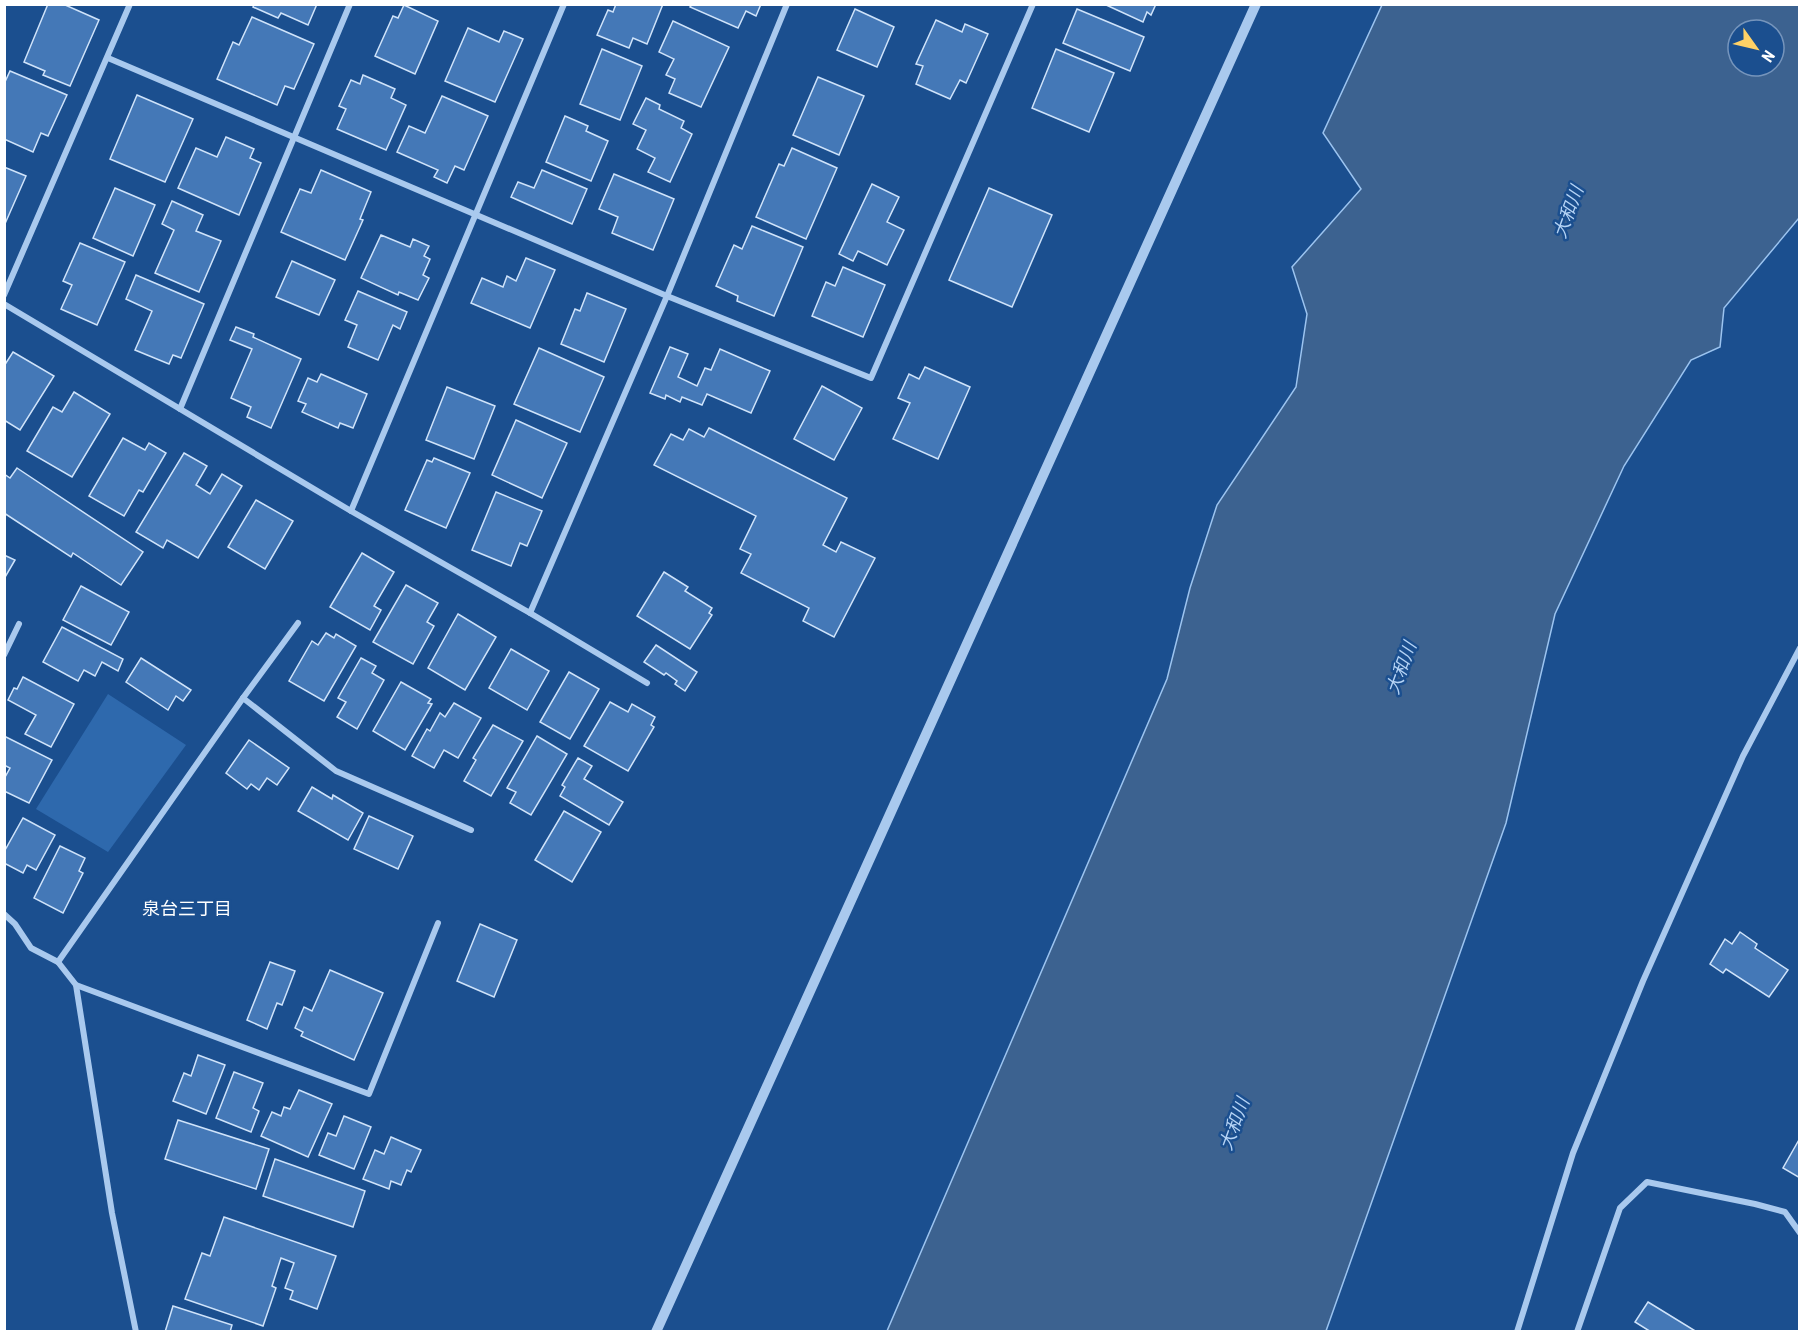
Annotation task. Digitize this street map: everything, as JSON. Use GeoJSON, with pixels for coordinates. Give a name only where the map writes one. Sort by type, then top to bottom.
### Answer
{"type":"FeatureCollection","features":[{"type":"Feature","properties":{"kind":"street"},"geometry":{"type":"LineString","coordinates":[[4,295],[130,4]]}},
{"type":"Feature","properties":{"kind":"street"},"geometry":{"type":"LineString","coordinates":[[180,409],[350,4]]}},
{"type":"Feature","properties":{"kind":"street"},"geometry":{"type":"LineString","coordinates":[[351,511],[564,4]]}},
{"type":"Feature","properties":{"kind":"street"},"geometry":{"type":"LineString","coordinates":[[530,613],[667,296],[787,4]]}},
{"type":"Feature","properties":{"kind":"street"},"geometry":{"type":"LineString","coordinates":[[108,58],[667,296],[871,378],[1033,4]]}},
{"type":"Feature","properties":{"kind":"street"},"geometry":{"type":"LineString","coordinates":[[656,1332],[1256,4]]}},
{"type":"Feature","properties":{"kind":"street"},"geometry":{"type":"LineString","coordinates":[[4,304],[351,511],[647,683]]}},
{"type":"Feature","properties":{"kind":"street"},"geometry":{"type":"LineString","coordinates":[[58,962],[298,622]]}},
{"type":"Feature","properties":{"kind":"street"},"geometry":{"type":"LineString","coordinates":[[4,655],[19,624]]}},
{"type":"Feature","properties":{"kind":"street"},"geometry":{"type":"LineString","coordinates":[[1517,1332],[1573,1154],[1642,981],[1743,756],[1800,648]]}},
{"type":"Feature","properties":{"kind":"street"},"geometry":{"type":"LineString","coordinates":[[243,698],[336,771],[471,830]]}},
{"type":"Feature","properties":{"kind":"street"},"geometry":{"type":"LineString","coordinates":[[4,914],[15,924],[32,948],[58,962],[76,985],[112,1213],[136,1332]]}},
{"type":"Feature","properties":{"kind":"street"},"geometry":{"type":"LineString","coordinates":[[76,985],[369,1094],[438,923]]}},
{"type":"Feature","properties":{"kind":"street"},"geometry":{"type":"LineString","coordinates":[[1577,1332],[1620,1208],[1647,1182],[1785,1212],[1800,1233]]}},
{"type":"Feature","properties":{"kind":"shaded area"},"geometry":{"type":"Polygon","coordinates":[[[108,694],[186,745],[108,852],[36,809],[108,694]]]}},
{"type":"Feature","properties":{"kind":"water","name":"大和川"},"geometry":{"type":"Polygon","coordinates":[[[1382,5],[1799,5],[1799,218],[1724,308],[1720,347],[1691,360],[1624,466],[1555,614],[1506,823],[1326,1331],[887,1331],[1167,679],[1190,588],[1217,505],[1296,387],[1307,314],[1292,267],[1361,189],[1323,133],[1382,5]]]}},
{"type":"Feature","properties":{"kind":"building"},"geometry":{"type":"Polygon","coordinates":[[[48,4],[63,4],[99,20],[70,86],[43,75],[45,71],[24,62],[48,4]]]}},
{"type":"Feature","properties":{"kind":"building"},"geometry":{"type":"Polygon","coordinates":[[[254,4],[317,4],[308,25],[281,13],[278,18],[253,7],[254,4]]]}},
{"type":"Feature","properties":{"kind":"building"},"geometry":{"type":"Polygon","coordinates":[[[616,4],[663,4],[647,44],[633,38],[629,48],[597,35],[608,10],[613,12],[616,4]]]}},
{"type":"Feature","properties":{"kind":"building"},"geometry":{"type":"Polygon","coordinates":[[[692,4],[761,4],[756,16],[746,11],[738,28],[690,7],[692,4]]]}},
{"type":"Feature","properties":{"kind":"building"},"geometry":{"type":"Polygon","coordinates":[[[1104,4],[1156,4],[1151,15],[1147,12],[1143,22],[1104,4]]]}},
{"type":"Feature","properties":{"kind":"building"},"geometry":{"type":"Polygon","coordinates":[[[404,5],[438,21],[415,74],[375,56],[393,16],[398,18],[404,5]]]}},
{"type":"Feature","properties":{"kind":"building"},"geometry":{"type":"Polygon","coordinates":[[[855,9],[894,27],[877,67],[837,50],[855,9]]]}},
{"type":"Feature","properties":{"kind":"building"},"geometry":{"type":"Polygon","coordinates":[[[1077,9],[1144,37],[1130,71],[1063,43],[1077,9]]]}},
{"type":"Feature","properties":{"kind":"building"},"geometry":{"type":"Polygon","coordinates":[[[252,17],[314,44],[294,89],[285,86],[277,105],[217,79],[233,42],[239,45],[252,17]]]}},
{"type":"Feature","properties":{"kind":"building"},"geometry":{"type":"Polygon","coordinates":[[[936,20],[962,32],[965,24],[988,34],[966,83],[960,80],[950,99],[916,84],[923,66],[916,64],[936,20]]]}},
{"type":"Feature","properties":{"kind":"building"},"geometry":{"type":"Polygon","coordinates":[[[673,21],[729,47],[701,107],[669,93],[675,79],[666,75],[674,59],[659,52],[673,21]]]}},
{"type":"Feature","properties":{"kind":"building"},"geometry":{"type":"Polygon","coordinates":[[[468,28],[499,42],[504,31],[523,39],[495,102],[445,81],[468,28]]]}},
{"type":"Feature","properties":{"kind":"building"},"geometry":{"type":"Polygon","coordinates":[[[602,49],[642,66],[620,120],[580,104],[602,49]]]}},
{"type":"Feature","properties":{"kind":"building"},"geometry":{"type":"Polygon","coordinates":[[[1056,49],[1114,73],[1089,132],[1032,108],[1056,49]]]}},
{"type":"Feature","properties":{"kind":"building"},"geometry":{"type":"Polygon","coordinates":[[[10,71],[67,95],[48,136],[41,133],[33,152],[4,139],[4,84],[10,71]]]}},
{"type":"Feature","properties":{"kind":"building"},"geometry":{"type":"Polygon","coordinates":[[[363,75],[395,89],[391,98],[406,105],[386,150],[337,129],[346,109],[339,106],[351,80],[360,84],[363,75]]]}},
{"type":"Feature","properties":{"kind":"building"},"geometry":{"type":"Polygon","coordinates":[[[818,77],[864,96],[839,155],[793,135],[818,77]]]}},
{"type":"Feature","properties":{"kind":"building"},"geometry":{"type":"Polygon","coordinates":[[[137,95],[193,119],[165,182],[110,159],[137,95]]]}},
{"type":"Feature","properties":{"kind":"building"},"geometry":{"type":"Polygon","coordinates":[[[442,96],[488,116],[464,170],[455,166],[447,183],[434,177],[438,170],[397,152],[409,126],[425,133],[442,96]]]}},
{"type":"Feature","properties":{"kind":"building"},"geometry":{"type":"Polygon","coordinates":[[[646,98],[660,105],[659,109],[684,121],[681,128],[692,134],[670,182],[648,172],[655,158],[637,149],[646,130],[633,124],[646,98]]]}},
{"type":"Feature","properties":{"kind":"building"},"geometry":{"type":"Polygon","coordinates":[[[565,116],[588,126],[586,131],[608,141],[591,181],[546,162],[565,116]]]}},
{"type":"Feature","properties":{"kind":"building"},"geometry":{"type":"Polygon","coordinates":[[[226,137],[254,149],[250,158],[261,163],[239,215],[178,188],[196,148],[217,157],[226,137]]]}},
{"type":"Feature","properties":{"kind":"building"},"geometry":{"type":"Polygon","coordinates":[[[792,148],[837,168],[806,239],[756,217],[779,164],[784,166],[792,148]]]}},
{"type":"Feature","properties":{"kind":"building"},"geometry":{"type":"Polygon","coordinates":[[[4,167],[26,176],[4,226],[4,167]]]}},
{"type":"Feature","properties":{"kind":"building"},"geometry":{"type":"Polygon","coordinates":[[[321,170],[371,192],[360,219],[363,220],[345,260],[281,232],[300,189],[311,193],[321,170]]]}},
{"type":"Feature","properties":{"kind":"building"},"geometry":{"type":"Polygon","coordinates":[[[542,170],[587,189],[572,224],[511,197],[518,182],[534,188],[542,170]]]}},
{"type":"Feature","properties":{"kind":"building"},"geometry":{"type":"Polygon","coordinates":[[[614,174],[674,199],[653,250],[612,233],[618,217],[599,209],[614,174]]]}},
{"type":"Feature","properties":{"kind":"building"},"geometry":{"type":"Polygon","coordinates":[[[872,184],[899,197],[887,222],[904,230],[887,265],[858,251],[853,261],[839,254],[872,184]]]}},
{"type":"Feature","properties":{"kind":"building"},"geometry":{"type":"Polygon","coordinates":[[[115,188],[155,205],[133,256],[93,238],[115,188]]]}},
{"type":"Feature","properties":{"kind":"building"},"geometry":{"type":"Polygon","coordinates":[[[989,188],[1052,215],[1012,307],[949,280],[989,188]]]}},
{"type":"Feature","properties":{"kind":"building"},"geometry":{"type":"Polygon","coordinates":[[[172,201],[203,215],[196,231],[221,241],[199,292],[155,273],[174,230],[162,224],[172,201]]]}},
{"type":"Feature","properties":{"kind":"building"},"geometry":{"type":"Polygon","coordinates":[[[752,226],[803,247],[774,316],[737,301],[738,296],[716,286],[734,245],[742,249],[752,226]]]}},
{"type":"Feature","properties":{"kind":"building"},"geometry":{"type":"Polygon","coordinates":[[[381,235],[410,247],[413,239],[429,246],[424,256],[430,259],[423,275],[429,278],[418,300],[399,292],[398,295],[361,278],[381,235]]]}},
{"type":"Feature","properties":{"kind":"building"},"geometry":{"type":"Polygon","coordinates":[[[80,243],[125,262],[97,325],[61,309],[72,285],[63,281],[80,243]]]}},
{"type":"Feature","properties":{"kind":"building"},"geometry":{"type":"Polygon","coordinates":[[[526,258],[555,270],[530,328],[471,303],[482,278],[503,287],[507,276],[516,281],[526,258]]]}},
{"type":"Feature","properties":{"kind":"building"},"geometry":{"type":"Polygon","coordinates":[[[292,261],[335,280],[319,315],[276,297],[292,261]]]}},
{"type":"Feature","properties":{"kind":"building"},"geometry":{"type":"Polygon","coordinates":[[[843,267],[885,285],[863,337],[812,316],[826,282],[835,286],[843,267]]]}},
{"type":"Feature","properties":{"kind":"building"},"geometry":{"type":"Polygon","coordinates":[[[136,275],[204,304],[181,358],[173,355],[169,364],[135,350],[152,311],[126,299],[136,275]]]}},
{"type":"Feature","properties":{"kind":"building"},"geometry":{"type":"Polygon","coordinates":[[[358,291],[407,312],[400,329],[393,325],[378,360],[348,347],[357,325],[345,320],[358,291]]]}},
{"type":"Feature","properties":{"kind":"building"},"geometry":{"type":"Polygon","coordinates":[[[587,293],[626,309],[604,362],[561,344],[575,309],[580,311],[587,293]]]}},
{"type":"Feature","properties":{"kind":"building"},"geometry":{"type":"Polygon","coordinates":[[[236,327],[301,359],[271,428],[247,417],[251,407],[231,398],[252,349],[230,340],[236,327]]]}},
{"type":"Feature","properties":{"kind":"building"},"geometry":{"type":"Polygon","coordinates":[[[670,347],[688,354],[678,377],[697,386],[705,368],[711,370],[720,349],[770,371],[751,413],[707,394],[702,405],[682,397],[680,402],[666,395],[665,399],[650,393],[670,347]]]}},
{"type":"Feature","properties":{"kind":"building"},"geometry":{"type":"Polygon","coordinates":[[[539,348],[604,377],[580,432],[514,404],[539,348]]]}},
{"type":"Feature","properties":{"kind":"building"},"geometry":{"type":"Polygon","coordinates":[[[13,352],[54,376],[20,430],[4,420],[4,366],[13,352]]]}},
{"type":"Feature","properties":{"kind":"building"},"geometry":{"type":"Polygon","coordinates":[[[925,367],[970,387],[938,459],[893,439],[910,403],[898,398],[909,374],[919,379],[925,367]]]}},
{"type":"Feature","properties":{"kind":"building"},"geometry":{"type":"Polygon","coordinates":[[[321,374],[367,394],[353,428],[340,423],[338,428],[302,412],[306,404],[298,401],[308,378],[317,382],[321,374]]]}},
{"type":"Feature","properties":{"kind":"building"},"geometry":{"type":"Polygon","coordinates":[[[822,386],[862,408],[834,460],[794,439],[822,386]]]}},
{"type":"Feature","properties":{"kind":"building"},"geometry":{"type":"Polygon","coordinates":[[[447,387],[495,406],[474,459],[426,440],[447,387]]]}},
{"type":"Feature","properties":{"kind":"building"},"geometry":{"type":"Polygon","coordinates":[[[74,392],[110,414],[72,477],[27,451],[53,407],[62,412],[74,392]]]}},
{"type":"Feature","properties":{"kind":"building"},"geometry":{"type":"Polygon","coordinates":[[[516,420],[567,443],[542,498],[492,475],[516,420]]]}},
{"type":"Feature","properties":{"kind":"building"},"geometry":{"type":"Polygon","coordinates":[[[709,428],[847,498],[823,545],[836,552],[841,542],[875,558],[834,637],[803,621],[809,608],[741,573],[751,554],[740,549],[756,516],[654,465],[671,434],[683,440],[689,429],[704,437],[709,428]]]}},
{"type":"Feature","properties":{"kind":"building"},"geometry":{"type":"Polygon","coordinates":[[[123,438],[145,450],[149,443],[166,453],[143,492],[139,490],[124,516],[89,496],[123,438]]]}},
{"type":"Feature","properties":{"kind":"building"},"geometry":{"type":"Polygon","coordinates":[[[184,453],[207,466],[196,485],[210,494],[222,474],[242,486],[198,558],[167,540],[163,548],[136,532],[184,453]]]}},
{"type":"Feature","properties":{"kind":"building"},"geometry":{"type":"Polygon","coordinates":[[[434,458],[470,473],[446,528],[405,510],[427,460],[432,462],[434,458]]]}},
{"type":"Feature","properties":{"kind":"building"},"geometry":{"type":"Polygon","coordinates":[[[17,468],[143,552],[121,585],[73,553],[71,557],[4,513],[4,474],[10,478],[17,468]]]}},
{"type":"Feature","properties":{"kind":"building"},"geometry":{"type":"Polygon","coordinates":[[[496,492],[542,511],[527,546],[520,543],[511,566],[472,550],[496,492]]]}},
{"type":"Feature","properties":{"kind":"building"},"geometry":{"type":"Polygon","coordinates":[[[256,500],[293,521],[265,569],[228,547],[256,500]]]}},
{"type":"Feature","properties":{"kind":"building"},"geometry":{"type":"Polygon","coordinates":[[[362,553],[394,572],[374,606],[381,610],[370,630],[330,607],[362,553]]]}},
{"type":"Feature","properties":{"kind":"building"},"geometry":{"type":"Polygon","coordinates":[[[4,555],[15,560],[4,579],[4,555]]]}},
{"type":"Feature","properties":{"kind":"building"},"geometry":{"type":"Polygon","coordinates":[[[664,572],[688,587],[685,591],[712,608],[709,613],[712,615],[690,649],[637,616],[664,572]]]}},
{"type":"Feature","properties":{"kind":"building"},"geometry":{"type":"Polygon","coordinates":[[[406,585],[438,603],[427,622],[434,626],[413,664],[373,642],[406,585]]]}},
{"type":"Feature","properties":{"kind":"building"},"geometry":{"type":"Polygon","coordinates":[[[81,586],[129,612],[111,645],[63,620],[81,586]]]}},
{"type":"Feature","properties":{"kind":"building"},"geometry":{"type":"Polygon","coordinates":[[[458,614],[496,637],[465,690],[428,668],[458,614]]]}},
{"type":"Feature","properties":{"kind":"building"},"geometry":{"type":"Polygon","coordinates":[[[62,627],[123,659],[118,671],[102,662],[95,676],[84,670],[78,681],[43,662],[62,627]]]}},
{"type":"Feature","properties":{"kind":"building"},"geometry":{"type":"Polygon","coordinates":[[[326,633],[334,638],[336,634],[356,646],[324,701],[289,681],[312,641],[318,645],[326,633]]]}},
{"type":"Feature","properties":{"kind":"building"},"geometry":{"type":"Polygon","coordinates":[[[656,645],[697,672],[685,691],[666,673],[664,675],[644,662],[656,645]]]}},
{"type":"Feature","properties":{"kind":"building"},"geometry":{"type":"Polygon","coordinates":[[[511,649],[549,671],[527,710],[489,688],[511,649]]]}},
{"type":"Feature","properties":{"kind":"building"},"geometry":{"type":"Polygon","coordinates":[[[141,658],[191,690],[183,701],[176,696],[168,710],[126,682],[141,658]]]}},
{"type":"Feature","properties":{"kind":"building"},"geometry":{"type":"Polygon","coordinates":[[[361,658],[376,666],[372,673],[384,680],[357,729],[337,717],[346,702],[338,698],[361,658]]]}},
{"type":"Feature","properties":{"kind":"building"},"geometry":{"type":"Polygon","coordinates":[[[569,672],[599,689],[570,739],[540,722],[569,672]]]}},
{"type":"Feature","properties":{"kind":"building"},"geometry":{"type":"Polygon","coordinates":[[[23,677],[74,704],[51,747],[25,734],[36,715],[8,700],[23,677]]]}},
{"type":"Feature","properties":{"kind":"building"},"geometry":{"type":"Polygon","coordinates":[[[401,682],[431,699],[428,703],[432,704],[405,750],[373,731],[401,682]]]}},
{"type":"Feature","properties":{"kind":"building"},"geometry":{"type":"Polygon","coordinates":[[[610,702],[628,712],[632,704],[655,717],[651,725],[654,727],[628,771],[584,746],[610,702]]]}},
{"type":"Feature","properties":{"kind":"building"},"geometry":{"type":"Polygon","coordinates":[[[454,703],[481,718],[458,758],[444,750],[434,768],[412,756],[427,729],[430,731],[440,713],[445,717],[454,703]]]}},
{"type":"Feature","properties":{"kind":"building"},"geometry":{"type":"Polygon","coordinates":[[[493,725],[523,741],[491,796],[464,781],[476,760],[473,758],[493,725]]]}},
{"type":"Feature","properties":{"kind":"building"},"geometry":{"type":"Polygon","coordinates":[[[4,736],[52,760],[29,803],[4,791],[4,779],[10,768],[4,765],[4,736]]]}},
{"type":"Feature","properties":{"kind":"building"},"geometry":{"type":"Polygon","coordinates":[[[537,736],[567,754],[531,815],[510,803],[516,792],[507,788],[537,736]]]}},
{"type":"Feature","properties":{"kind":"building"},"geometry":{"type":"Polygon","coordinates":[[[249,740],[289,768],[277,785],[267,778],[259,790],[251,784],[247,789],[226,773],[249,740]]]}},
{"type":"Feature","properties":{"kind":"building"},"geometry":{"type":"Polygon","coordinates":[[[578,758],[592,766],[584,779],[623,802],[609,825],[560,796],[565,787],[562,785],[578,758]]]}},
{"type":"Feature","properties":{"kind":"building"},"geometry":{"type":"Polygon","coordinates":[[[312,787],[332,799],[333,795],[363,813],[348,840],[298,811],[312,787]]]}},
{"type":"Feature","properties":{"kind":"building"},"geometry":{"type":"Polygon","coordinates":[[[564,811],[601,832],[572,882],[535,860],[564,811]]]}},
{"type":"Feature","properties":{"kind":"building"},"geometry":{"type":"Polygon","coordinates":[[[369,816],[413,836],[398,869],[354,849],[369,816]]]}},
{"type":"Feature","properties":{"kind":"building"},"geometry":{"type":"Polygon","coordinates":[[[23,818],[55,835],[36,870],[27,865],[23,873],[4,863],[4,852],[23,818]]]}},
{"type":"Feature","properties":{"kind":"building"},"geometry":{"type":"Polygon","coordinates":[[[60,846],[85,858],[79,871],[83,873],[63,913],[34,898],[60,846]]]}},
{"type":"Feature","properties":{"kind":"building"},"geometry":{"type":"Polygon","coordinates":[[[480,924],[517,940],[494,997],[457,981],[480,924]]]}},
{"type":"Feature","properties":{"kind":"building"},"geometry":{"type":"Polygon","coordinates":[[[1740,932],[1757,944],[1755,948],[1788,970],[1769,997],[1726,969],[1723,973],[1710,964],[1725,939],[1732,944],[1740,932]]]}},
{"type":"Feature","properties":{"kind":"building"},"geometry":{"type":"Polygon","coordinates":[[[270,962],[295,971],[282,1005],[277,1003],[267,1029],[247,1020],[270,962]]]}},
{"type":"Feature","properties":{"kind":"building"},"geometry":{"type":"Polygon","coordinates":[[[330,970],[383,993],[354,1060],[301,1036],[303,1032],[295,1028],[304,1007],[312,1011],[330,970]]]}},
{"type":"Feature","properties":{"kind":"building"},"geometry":{"type":"Polygon","coordinates":[[[198,1055],[225,1065],[206,1114],[173,1101],[184,1073],[191,1076],[198,1055]]]}},
{"type":"Feature","properties":{"kind":"building"},"geometry":{"type":"Polygon","coordinates":[[[234,1072],[263,1083],[253,1108],[259,1111],[251,1132],[216,1118],[234,1072]]]}},
{"type":"Feature","properties":{"kind":"building"},"geometry":{"type":"Polygon","coordinates":[[[299,1090],[332,1104],[308,1157],[261,1136],[272,1112],[281,1116],[284,1107],[290,1109],[299,1090]]]}},
{"type":"Feature","properties":{"kind":"building"},"geometry":{"type":"Polygon","coordinates":[[[344,1116],[371,1127],[354,1169],[319,1155],[328,1133],[336,1136],[344,1116]]]}},
{"type":"Feature","properties":{"kind":"building"},"geometry":{"type":"Polygon","coordinates":[[[178,1120],[269,1149],[256,1189],[165,1159],[178,1120]]]}},
{"type":"Feature","properties":{"kind":"building"},"geometry":{"type":"Polygon","coordinates":[[[391,1137],[421,1150],[411,1172],[407,1170],[401,1185],[391,1181],[389,1189],[363,1179],[375,1150],[384,1154],[391,1137]]]}},
{"type":"Feature","properties":{"kind":"building"},"geometry":{"type":"Polygon","coordinates":[[[1800,1138],[1800,1178],[1783,1168],[1800,1138]]]}},
{"type":"Feature","properties":{"kind":"building"},"geometry":{"type":"Polygon","coordinates":[[[275,1159],[365,1191],[353,1227],[263,1196],[275,1159]]]}},
{"type":"Feature","properties":{"kind":"building"},"geometry":{"type":"Polygon","coordinates":[[[224,1217],[336,1256],[317,1309],[290,1299],[293,1291],[285,1288],[294,1263],[281,1258],[272,1286],[276,1288],[263,1326],[185,1299],[202,1253],[210,1256],[224,1217]]]}},
{"type":"Feature","properties":{"kind":"building"},"geometry":{"type":"Polygon","coordinates":[[[1648,1302],[1697,1332],[1651,1332],[1635,1322],[1648,1302]]]}},
{"type":"Feature","properties":{"kind":"building"},"geometry":{"type":"Polygon","coordinates":[[[173,1306],[232,1325],[230,1332],[165,1332],[173,1306]]]}},
{"type":"Feature","properties":{"kind":"district","name":"泉台三丁目"},"geometry":{"type":"Point","coordinates":[187,908]}}]}
